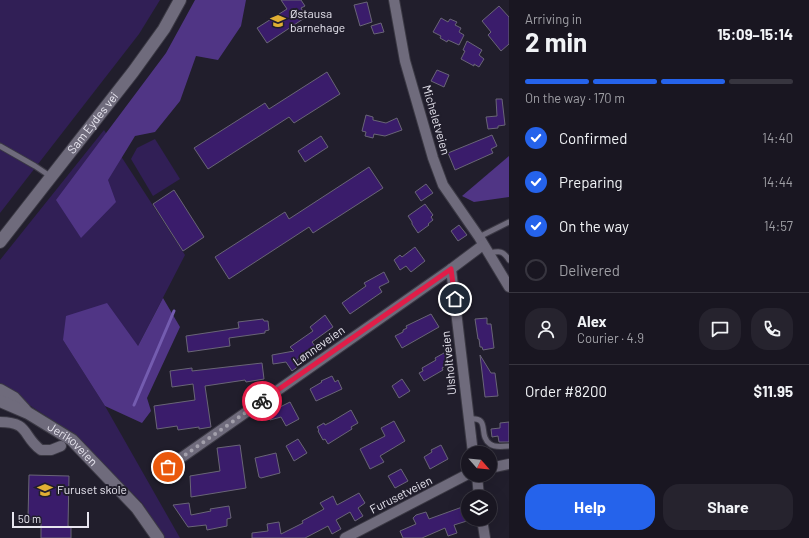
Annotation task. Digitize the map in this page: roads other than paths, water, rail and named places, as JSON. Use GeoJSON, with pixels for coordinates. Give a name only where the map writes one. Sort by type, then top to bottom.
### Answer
{"type":"FeatureCollection","features":[{"type":"Feature","properties":{"kind":"main road","name":"Sam Eydes vei"},"geometry":{"type":"LineString","coordinates":[[0,242],[152,46],[164,29],[180,0]]}},
{"type":"Feature","properties":{"kind":"main road","name":"Jerikoveien"},"geometry":{"type":"LineString","coordinates":[[0,390],[14,398],[28,412]]}},
{"type":"Feature","properties":{"kind":"main road","name":"Jerikoveien"},"geometry":{"type":"LineString","coordinates":[[0,401],[28,412],[72,440],[137,508],[158,538]]}},
{"type":"Feature","properties":{"kind":"street","name":"Micheletveien"},"geometry":{"type":"LineString","coordinates":[[394,0],[406,61],[436,167],[443,185],[484,245],[509,287]]}},
{"type":"Feature","properties":{"kind":"street","name":"Lønneveien"},"geometry":{"type":"LineString","coordinates":[[168,467],[484,245]]}},
{"type":"Feature","properties":{"kind":"street","name":"Ulsholtveien"},"geometry":{"type":"LineString","coordinates":[[451,269],[472,446]]}},
{"type":"Feature","properties":{"kind":"street"},"geometry":{"type":"LineString","coordinates":[[0,422],[10,422],[20,425],[41,450],[51,450],[61,446]]}},
{"type":"Feature","properties":{"kind":"street"},"geometry":{"type":"LineString","coordinates":[[497,467],[509,464]]}},
{"type":"Feature","properties":{"kind":"street","name":"Furusetveien"},"geometry":{"type":"LineString","coordinates":[[345,538],[461,478]]}},
{"type":"Feature","properties":{"kind":"street"},"geometry":{"type":"LineString","coordinates":[[483,526],[485,538]]}},
{"type":"Feature","properties":{"kind":"lane"},"geometry":{"type":"LineString","coordinates":[[0,146],[51,176]]}},
{"type":"Feature","properties":{"kind":"lane"},"geometry":{"type":"LineString","coordinates":[[484,245],[509,222]]}},
{"type":"Feature","properties":{"kind":"lane"},"geometry":{"type":"LineString","coordinates":[[484,245],[504,252],[509,260]]}},
{"type":"Feature","properties":{"kind":"lane"},"geometry":{"type":"LineString","coordinates":[[468,420],[476,418],[482,422],[485,436],[488,443],[491,445],[509,446]]}},
{"type":"Feature","properties":{"kind":"waterway"},"geometry":{"type":"LineString","coordinates":[[134,405],[174,311]]}},
{"type":"Feature","properties":{"kind":"place","name":"Østausa barnehage"},"geometry":{"type":"Point","coordinates":[278,21]}},
{"type":"Feature","properties":{"kind":"place","name":"Furuset skole"},"geometry":{"type":"Point","coordinates":[45,490]}}]}
